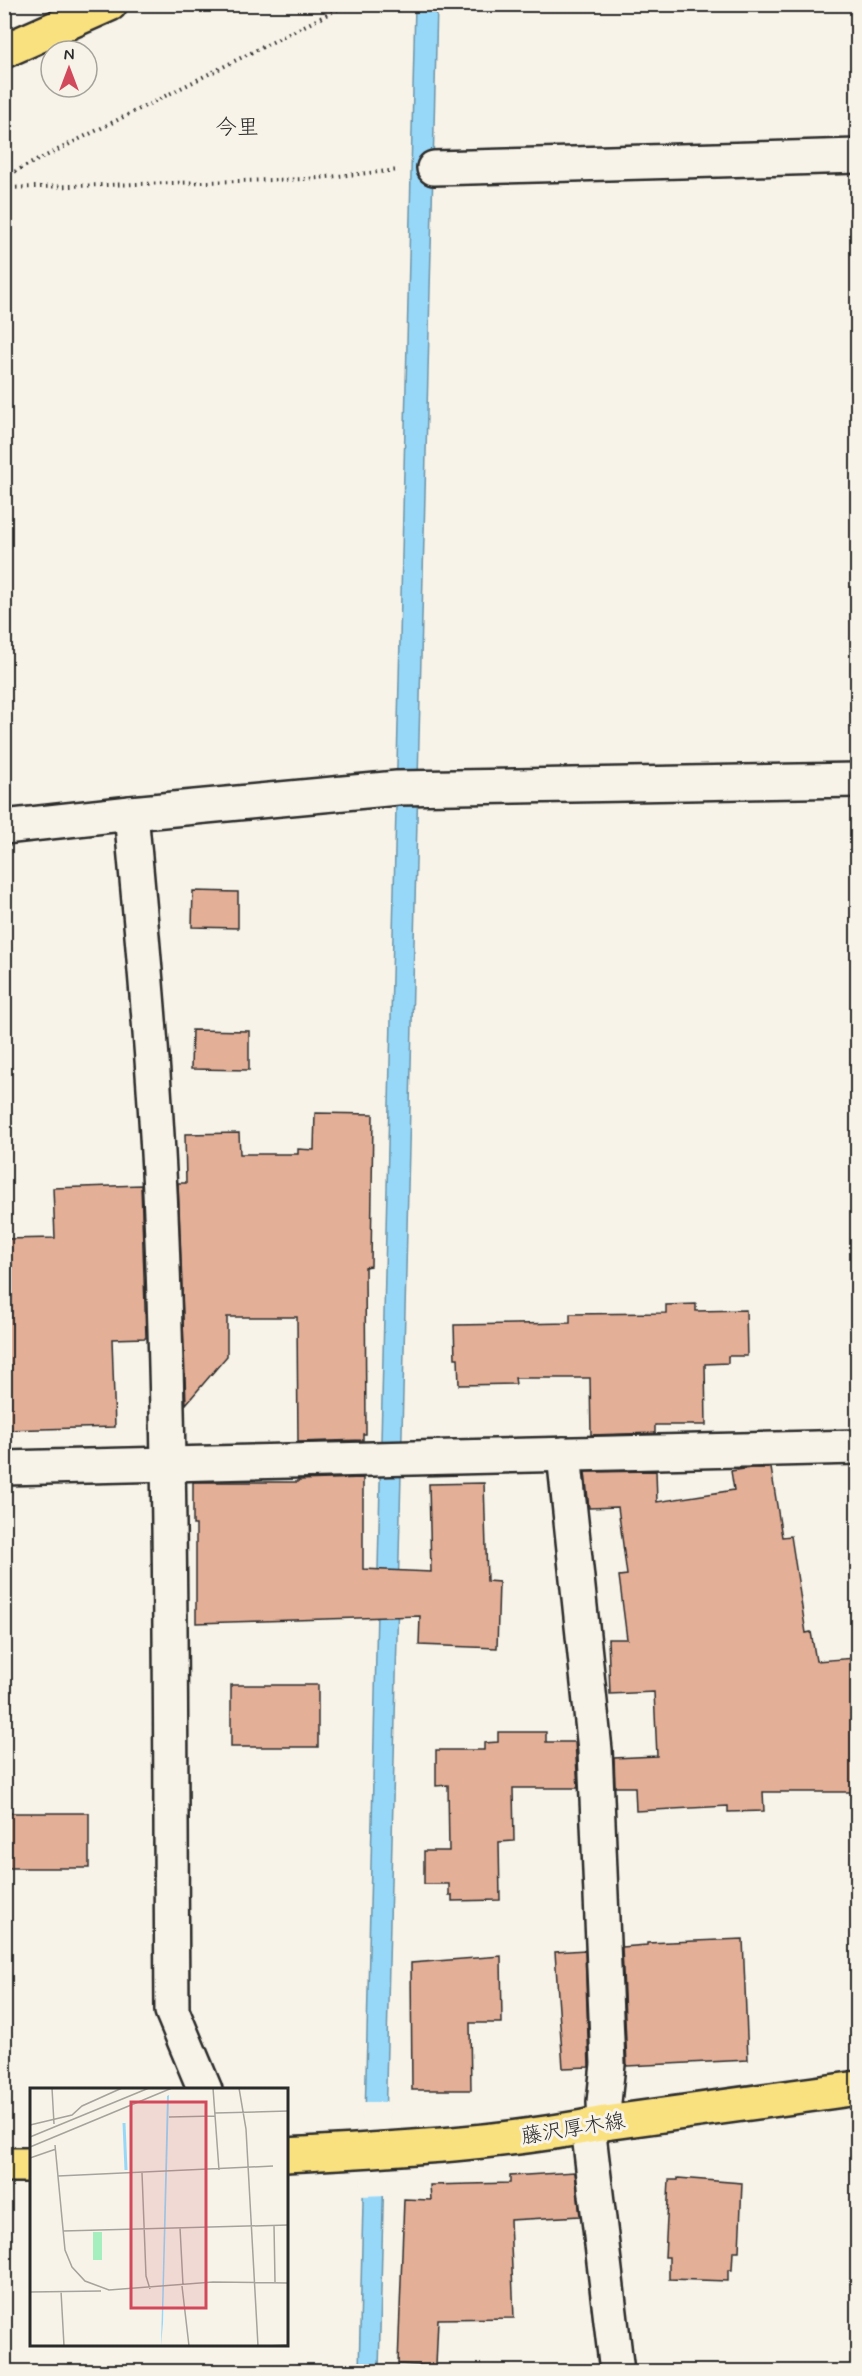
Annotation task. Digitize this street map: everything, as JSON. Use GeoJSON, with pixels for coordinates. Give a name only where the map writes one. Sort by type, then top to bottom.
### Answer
{"type":"FeatureCollection","features":[{"type":"Feature","properties":{"kind":"main road"},"geometry":{"type":"LineString","coordinates":[[4,51],[110,4]]}},
{"type":"Feature","properties":{"kind":"main road","name":"藤沢厚木線"},"geometry":{"type":"LineString","coordinates":[[288,2155],[398,2150],[565,2131],[597,2124],[858,2088]]}},
{"type":"Feature","properties":{"kind":"main road"},"geometry":{"type":"LineString","coordinates":[[4,2165],[30,2164]]}},
{"type":"Feature","properties":{"kind":"street"},"geometry":{"type":"LineString","coordinates":[[435,168],[858,156]]}},
{"type":"Feature","properties":{"kind":"street"},"geometry":{"type":"LineString","coordinates":[[4,827],[407,788],[858,780]]}},
{"type":"Feature","properties":{"kind":"street"},"geometry":{"type":"LineString","coordinates":[[131,813],[152,1035],[162,1239],[168,1463],[172,2012],[204,2088]]}},
{"type":"Feature","properties":{"kind":"street"},"geometry":{"type":"LineString","coordinates":[[4,1468],[858,1447]]}},
{"type":"Feature","properties":{"kind":"street"},"geometry":{"type":"LineString","coordinates":[[564,1454],[595,1750],[608,2064],[604,2102],[597,2124],[617,2372]]}},
{"type":"Feature","properties":{"kind":"path"},"geometry":{"type":"LineString","coordinates":[[4,177],[348,4]]}},
{"type":"Feature","properties":{"kind":"path"},"geometry":{"type":"LineString","coordinates":[[4,188],[307,179],[401,170]]}},
{"type":"Feature","properties":{"kind":"water"},"geometry":{"type":"Polygon","coordinates":[[[437,4],[379,2371],[359,2372],[415,5],[437,4]]]}},
{"type":"Feature","properties":{"kind":"pier"},"geometry":{"type":"Polygon","coordinates":[[[363,2102],[389,2102],[387,2195],[361,2196],[363,2102]]]}},
{"type":"Feature","properties":{"kind":"building"},"geometry":{"type":"Polygon","coordinates":[[[193,891],[238,892],[238,928],[192,927],[193,891]]]}},
{"type":"Feature","properties":{"kind":"building"},"geometry":{"type":"Polygon","coordinates":[[[192,1030],[249,1031],[249,1070],[191,1069],[192,1030]]]}},
{"type":"Feature","properties":{"kind":"building"},"geometry":{"type":"Polygon","coordinates":[[[315,1113],[373,1114],[371,1266],[365,1267],[366,1434],[363,1434],[363,1440],[298,1442],[297,1317],[227,1317],[227,1356],[186,1404],[178,1183],[186,1183],[185,1134],[239,1133],[240,1154],[298,1154],[298,1149],[314,1150],[315,1113]]]}},
{"type":"Feature","properties":{"kind":"building"},"geometry":{"type":"Polygon","coordinates":[[[141,1185],[146,1338],[112,1339],[115,1427],[4,1430],[4,1239],[55,1238],[53,1188],[141,1185]]]}},
{"type":"Feature","properties":{"kind":"building"},"geometry":{"type":"Polygon","coordinates":[[[696,1304],[696,1311],[746,1310],[747,1356],[728,1356],[728,1363],[705,1364],[706,1425],[655,1425],[655,1433],[591,1435],[590,1378],[515,1378],[516,1384],[459,1385],[454,1325],[570,1323],[570,1314],[666,1313],[666,1305],[696,1304]]]}},
{"type":"Feature","properties":{"kind":"building"},"geometry":{"type":"Polygon","coordinates":[[[771,1468],[782,1537],[791,1536],[806,1633],[811,1632],[816,1661],[856,1658],[858,1792],[763,1792],[764,1811],[728,1812],[728,1806],[636,1811],[635,1787],[615,1787],[614,1758],[657,1756],[654,1692],[610,1694],[608,1639],[627,1639],[619,1576],[627,1575],[618,1507],[589,1508],[585,1472],[656,1471],[657,1502],[734,1490],[731,1471],[771,1468]]]}},
{"type":"Feature","properties":{"kind":"building"},"geometry":{"type":"Polygon","coordinates":[[[363,1478],[363,1569],[431,1572],[429,1484],[484,1483],[487,1581],[499,1582],[497,1648],[419,1645],[420,1616],[196,1623],[196,1525],[193,1525],[193,1482],[298,1482],[298,1480],[363,1478]]]}},
{"type":"Feature","properties":{"kind":"building"},"geometry":{"type":"Polygon","coordinates":[[[231,1685],[318,1685],[318,1747],[231,1747],[231,1685]]]}},
{"type":"Feature","properties":{"kind":"building"},"geometry":{"type":"Polygon","coordinates":[[[498,1732],[546,1732],[546,1742],[575,1742],[578,1788],[513,1788],[514,1841],[499,1842],[500,1900],[452,1901],[452,1895],[449,1895],[449,1884],[424,1884],[424,1851],[449,1851],[448,1785],[436,1786],[436,1750],[484,1750],[484,1743],[498,1742],[498,1732]]]}},
{"type":"Feature","properties":{"kind":"building"},"geometry":{"type":"Polygon","coordinates":[[[7,1813],[89,1813],[89,1868],[7,1868],[7,1813]]]}},
{"type":"Feature","properties":{"kind":"building"},"geometry":{"type":"Polygon","coordinates":[[[743,1939],[748,2060],[627,2066],[622,1947],[647,1945],[647,1943],[743,1939]]]}},
{"type":"Feature","properties":{"kind":"building"},"geometry":{"type":"Polygon","coordinates":[[[585,1950],[589,2067],[563,2068],[555,1952],[585,1950]]]}},
{"type":"Feature","properties":{"kind":"building"},"geometry":{"type":"Polygon","coordinates":[[[501,1956],[502,2023],[470,2023],[471,2090],[412,2090],[411,1963],[501,1956]]]}},
{"type":"Feature","properties":{"kind":"building"},"geometry":{"type":"Polygon","coordinates":[[[575,2172],[580,2216],[510,2220],[514,2318],[438,2319],[436,2366],[398,2364],[404,2199],[431,2200],[430,2185],[510,2183],[510,2176],[575,2172]]]}},
{"type":"Feature","properties":{"kind":"building"},"geometry":{"type":"Polygon","coordinates":[[[678,2178],[742,2183],[739,2251],[733,2251],[732,2270],[728,2270],[728,2281],[669,2279],[669,2257],[665,2257],[669,2180],[678,2180],[678,2178]]]}},
{"type":"Feature","properties":{"kind":"district","name":"今里"},"geometry":{"type":"Point","coordinates":[237,126]}}]}
